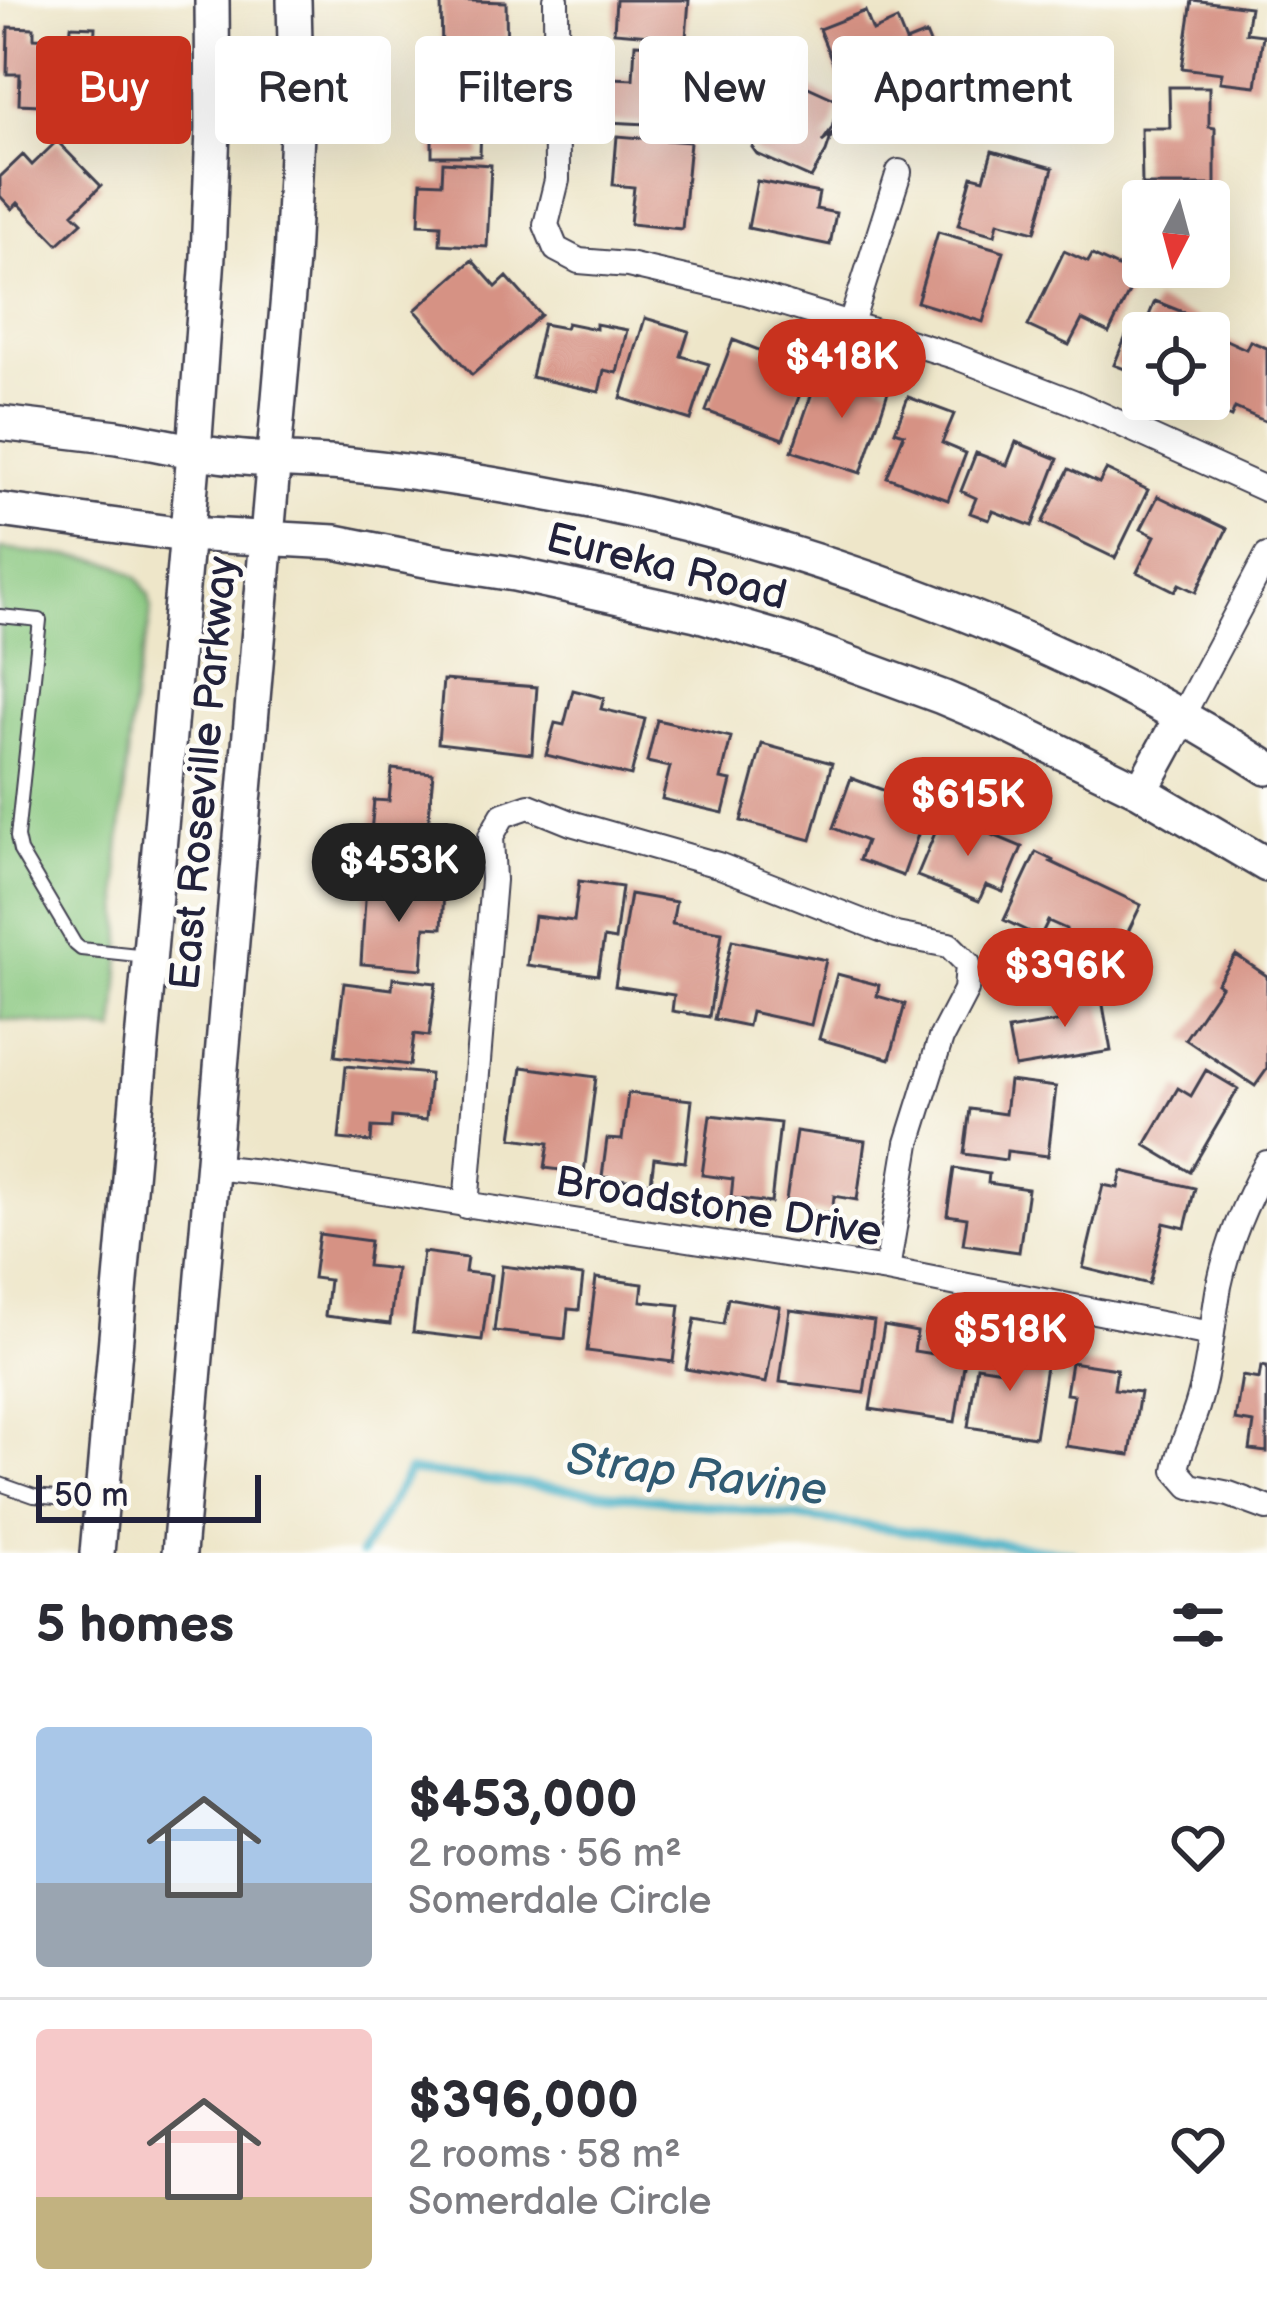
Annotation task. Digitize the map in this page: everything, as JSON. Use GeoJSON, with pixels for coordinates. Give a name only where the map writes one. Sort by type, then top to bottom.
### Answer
{"type":"FeatureCollection","features":[{"type":"Feature","properties":{"kind":"main road","name":"East Roseville Parkway"},"geometry":{"type":"LineString","coordinates":[[97,1553],[188,534],[208,256],[212,0]]}},
{"type":"Feature","properties":{"kind":"main road","name":"East Roseville Parkway"},"geometry":{"type":"LineString","coordinates":[[179,1553],[291,260],[297,133],[294,0]]}},
{"type":"Feature","properties":{"kind":"main road","name":"Eureka Road"},"geometry":{"type":"LineString","coordinates":[[0,423],[120,437],[194,452],[364,466],[530,490],[722,533],[921,598],[999,629],[1182,716],[1267,768]]}},
{"type":"Feature","properties":{"kind":"main road","name":"Eureka Road"},"geometry":{"type":"LineString","coordinates":[[0,510],[188,534],[335,542],[514,574],[696,614],[789,641],[942,697],[1142,791],[1267,865]]}},
{"type":"Feature","properties":{"kind":"main road"},"geometry":{"type":"LineString","coordinates":[[1142,791],[1182,716]]}},
{"type":"Feature","properties":{"kind":"street"},"geometry":{"type":"LineString","coordinates":[[556,0],[557,180],[546,225],[556,249],[579,261],[628,266],[746,292],[954,356],[1073,402],[1267,490]]}},
{"type":"Feature","properties":{"kind":"street"},"geometry":{"type":"LineString","coordinates":[[851,323],[899,172]]}},
{"type":"Feature","properties":{"kind":"street"},"geometry":{"type":"LineString","coordinates":[[1182,716],[1267,556]]}},
{"type":"Feature","properties":{"kind":"street"},"geometry":{"type":"LineString","coordinates":[[466,1206],[494,880],[491,836],[503,815],[529,806],[571,823],[718,865],[896,935],[949,945],[968,964],[966,990],[922,1089],[887,1270]]}},
{"type":"Feature","properties":{"kind":"street"},"geometry":{"type":"LineString","coordinates":[[1267,1163],[1233,1236],[1220,1280],[1197,1408],[1176,1470],[1190,1486],[1267,1508]]}},
{"type":"Feature","properties":{"kind":"street","name":"Broadstone Drive"},"geometry":{"type":"LineString","coordinates":[[212,1167],[887,1270],[1211,1334]]}},
{"type":"Feature","properties":{"kind":"lane"},"geometry":{"type":"LineString","coordinates":[[0,616],[40,620],[17,837],[20,851],[74,944],[81,949],[149,956]]}},
{"type":"Feature","properties":{"kind":"lane"},"geometry":{"type":"LineString","coordinates":[[0,1484],[34,1496],[101,1502]]}},
{"type":"Feature","properties":{"kind":"green space"},"geometry":{"type":"Polygon","coordinates":[[[0,549],[118,565],[138,578],[149,596],[149,627],[134,689],[118,861],[122,944],[115,1031],[0,1019],[0,549]]]}},
{"type":"Feature","properties":{"kind":"building"},"geometry":{"type":"Polygon","coordinates":[[[441,0],[506,2],[507,36],[442,36],[441,0]]]}},
{"type":"Feature","properties":{"kind":"building"},"geometry":{"type":"Polygon","coordinates":[[[616,0],[689,0],[686,36],[614,32],[616,0]]]}},
{"type":"Feature","properties":{"kind":"building"},"geometry":{"type":"Polygon","coordinates":[[[1192,0],[1250,7],[1246,33],[1263,35],[1256,86],[1220,82],[1222,73],[1182,68],[1192,0]]]}},
{"type":"Feature","properties":{"kind":"building"},"geometry":{"type":"Polygon","coordinates":[[[865,11],[873,31],[897,20],[904,36],[832,36],[832,61],[819,29],[865,11]]]}},
{"type":"Feature","properties":{"kind":"building"},"geometry":{"type":"Polygon","coordinates":[[[71,26],[95,27],[95,36],[70,36],[71,26]]]}},
{"type":"Feature","properties":{"kind":"building"},"geometry":{"type":"Polygon","coordinates":[[[8,27],[34,28],[36,105],[19,104],[20,74],[7,74],[8,27]]]}},
{"type":"Feature","properties":{"kind":"building"},"geometry":{"type":"Polygon","coordinates":[[[635,44],[639,44],[639,124],[615,122],[615,78],[633,79],[635,44]]]}},
{"type":"Feature","properties":{"kind":"building"},"geometry":{"type":"Polygon","coordinates":[[[808,87],[832,98],[832,128],[822,142],[832,134],[811,178],[757,154],[752,147],[808,144],[808,87]]]}},
{"type":"Feature","properties":{"kind":"building"},"geometry":{"type":"Polygon","coordinates":[[[1169,87],[1209,87],[1215,180],[1142,180],[1141,128],[1170,128],[1169,87]]]}},
{"type":"Feature","properties":{"kind":"building"},"geometry":{"type":"Polygon","coordinates":[[[617,136],[639,138],[639,144],[690,144],[682,229],[630,224],[634,187],[613,185],[617,136]]]}},
{"type":"Feature","properties":{"kind":"building"},"geometry":{"type":"Polygon","coordinates":[[[54,144],[60,144],[101,186],[73,213],[82,222],[58,244],[18,203],[12,209],[0,196],[0,177],[23,155],[32,165],[54,144]]]}},
{"type":"Feature","properties":{"kind":"building"},"geometry":{"type":"Polygon","coordinates":[[[432,144],[480,144],[480,156],[432,156],[432,144]]]}},
{"type":"Feature","properties":{"kind":"building"},"geometry":{"type":"Polygon","coordinates":[[[992,151],[1053,168],[1035,232],[998,222],[995,235],[958,225],[972,176],[984,179],[992,151]]]}},
{"type":"Feature","properties":{"kind":"building"},"geometry":{"type":"Polygon","coordinates":[[[443,162],[491,165],[487,247],[440,244],[441,225],[419,224],[421,182],[442,183],[443,162]]]}},
{"type":"Feature","properties":{"kind":"building"},"geometry":{"type":"Polygon","coordinates":[[[757,181],[819,193],[816,209],[836,213],[830,245],[748,228],[757,181]]]}},
{"type":"Feature","properties":{"kind":"building"},"geometry":{"type":"Polygon","coordinates":[[[938,232],[1004,251],[983,322],[917,302],[938,232]]]}},
{"type":"Feature","properties":{"kind":"building"},"geometry":{"type":"Polygon","coordinates":[[[1064,251],[1088,262],[1092,255],[1122,269],[1122,288],[1131,288],[1109,333],[1082,320],[1069,345],[1028,326],[1064,251]]]}},
{"type":"Feature","properties":{"kind":"building"},"geometry":{"type":"Polygon","coordinates":[[[472,260],[496,287],[507,277],[541,315],[472,375],[415,310],[472,260]]]}},
{"type":"Feature","properties":{"kind":"building"},"geometry":{"type":"Polygon","coordinates":[[[1155,301],[1183,312],[1151,312],[1155,301]]]}},
{"type":"Feature","properties":{"kind":"building"},"geometry":{"type":"Polygon","coordinates":[[[645,318],[689,331],[681,356],[709,364],[691,420],[621,398],[645,318]]]}},
{"type":"Feature","properties":{"kind":"building"},"geometry":{"type":"Polygon","coordinates":[[[567,323],[627,330],[617,373],[604,370],[599,392],[531,377],[543,324],[565,328],[567,323]]]}},
{"type":"Feature","properties":{"kind":"building"},"geometry":{"type":"Polygon","coordinates":[[[733,340],[779,358],[773,375],[803,386],[783,439],[706,411],[733,340]]]}},
{"type":"Feature","properties":{"kind":"building"},"geometry":{"type":"Polygon","coordinates":[[[1250,341],[1267,348],[1267,422],[1235,408],[1231,417],[1230,342],[1246,349],[1250,341]]]}},
{"type":"Feature","properties":{"kind":"building"},"geometry":{"type":"Polygon","coordinates":[[[842,369],[890,386],[861,473],[792,451],[816,381],[836,387],[842,369]]]}},
{"type":"Feature","properties":{"kind":"building"},"geometry":{"type":"Polygon","coordinates":[[[908,397],[954,414],[942,443],[966,453],[948,500],[887,477],[904,434],[895,431],[908,397]]]}},
{"type":"Feature","properties":{"kind":"building"},"geometry":{"type":"Polygon","coordinates":[[[1016,442],[1058,459],[1032,526],[993,511],[989,520],[970,513],[976,498],[961,491],[976,453],[1007,465],[1016,442]]]}},
{"type":"Feature","properties":{"kind":"building"},"geometry":{"type":"Polygon","coordinates":[[[1069,469],[1099,483],[1106,470],[1148,490],[1115,558],[1042,523],[1069,469]]]}},
{"type":"Feature","properties":{"kind":"building"},"geometry":{"type":"Polygon","coordinates":[[[1158,496],[1227,529],[1196,592],[1179,584],[1175,591],[1137,572],[1155,536],[1141,529],[1158,496]]]}},
{"type":"Feature","properties":{"kind":"building"},"geometry":{"type":"Polygon","coordinates":[[[443,680],[537,687],[532,754],[438,743],[443,680]]]}},
{"type":"Feature","properties":{"kind":"building"},"geometry":{"type":"Polygon","coordinates":[[[573,690],[604,698],[601,709],[645,719],[631,776],[546,755],[555,723],[564,725],[573,690]]]}},
{"type":"Feature","properties":{"kind":"building"},"geometry":{"type":"Polygon","coordinates":[[[657,720],[731,737],[721,779],[731,781],[723,813],[662,799],[670,767],[647,762],[657,720]]]}},
{"type":"Feature","properties":{"kind":"building"},"geometry":{"type":"Polygon","coordinates":[[[762,744],[832,763],[811,840],[741,821],[762,744]]]}},
{"type":"Feature","properties":{"kind":"building"},"geometry":{"type":"Polygon","coordinates":[[[392,769],[433,773],[424,870],[368,865],[374,800],[389,801],[392,769]]]}},
{"type":"Feature","properties":{"kind":"building"},"geometry":{"type":"Polygon","coordinates":[[[851,778],[928,807],[903,876],[859,860],[866,841],[833,828],[851,778]]]}},
{"type":"Feature","properties":{"kind":"building"},"geometry":{"type":"Polygon","coordinates":[[[943,814],[1022,847],[1003,892],[986,885],[979,901],[917,876],[943,814]]]}},
{"type":"Feature","properties":{"kind":"building"},"geometry":{"type":"Polygon","coordinates":[[[1036,852],[1141,905],[1123,942],[1107,944],[1111,966],[1073,973],[1066,929],[1048,921],[1040,937],[1004,920],[1036,852]]]}},
{"type":"Feature","properties":{"kind":"building"},"geometry":{"type":"Polygon","coordinates":[[[579,881],[622,887],[615,940],[604,938],[598,975],[527,965],[534,916],[574,921],[579,881]]]}},
{"type":"Feature","properties":{"kind":"building"},"geometry":{"type":"Polygon","coordinates":[[[366,885],[444,890],[442,928],[425,927],[422,969],[361,964],[366,885]]]}},
{"type":"Feature","properties":{"kind":"building"},"geometry":{"type":"Polygon","coordinates":[[[630,894],[676,902],[672,924],[722,932],[709,1017],[672,1011],[674,995],[615,986],[630,894]]]}},
{"type":"Feature","properties":{"kind":"building"},"geometry":{"type":"Polygon","coordinates":[[[732,940],[826,960],[811,1025],[751,1012],[748,1026],[714,1019],[732,940]]]}},
{"type":"Feature","properties":{"kind":"building"},"geometry":{"type":"Polygon","coordinates":[[[1236,955],[1267,976],[1267,1069],[1255,1086],[1185,1039],[1236,955]]]}},
{"type":"Feature","properties":{"kind":"building"},"geometry":{"type":"Polygon","coordinates":[[[837,974],[879,985],[877,996],[905,1004],[890,1059],[819,1039],[837,974]]]}},
{"type":"Feature","properties":{"kind":"building"},"geometry":{"type":"Polygon","coordinates":[[[393,978],[436,983],[429,1036],[414,1034],[410,1065],[335,1056],[344,983],[392,989],[393,978]]]}},
{"type":"Feature","properties":{"kind":"building"},"geometry":{"type":"Polygon","coordinates":[[[1099,982],[1111,1051],[1015,1067],[1008,1030],[1062,1021],[1056,989],[1099,982]]]}},
{"type":"Feature","properties":{"kind":"building"},"geometry":{"type":"Polygon","coordinates":[[[346,1066],[430,1074],[426,1120],[392,1117],[391,1128],[372,1127],[371,1142],[339,1139],[346,1066]]]}},
{"type":"Feature","properties":{"kind":"building"},"geometry":{"type":"Polygon","coordinates":[[[522,1067],[596,1077],[584,1173],[545,1168],[549,1143],[512,1138],[522,1067]]]}},
{"type":"Feature","properties":{"kind":"building"},"geometry":{"type":"Polygon","coordinates":[[[1206,1070],[1238,1089],[1190,1172],[1145,1145],[1178,1088],[1191,1096],[1206,1070]]]}},
{"type":"Feature","properties":{"kind":"building"},"geometry":{"type":"Polygon","coordinates":[[[1009,1081],[1056,1087],[1048,1156],[1007,1151],[1006,1160],[964,1154],[970,1109],[1005,1114],[1009,1081]]]}},
{"type":"Feature","properties":{"kind":"building"},"geometry":{"type":"Polygon","coordinates":[[[628,1093],[692,1100],[685,1162],[654,1158],[651,1183],[602,1177],[607,1139],[622,1140],[628,1093]]]}},
{"type":"Feature","properties":{"kind":"building"},"geometry":{"type":"Polygon","coordinates":[[[710,1115],[780,1123],[771,1203],[731,1198],[733,1179],[702,1175],[710,1115]]]}},
{"type":"Feature","properties":{"kind":"building"},"geometry":{"type":"Polygon","coordinates":[[[796,1131],[865,1141],[857,1200],[834,1196],[832,1214],[785,1207],[796,1131]]]}},
{"type":"Feature","properties":{"kind":"building"},"geometry":{"type":"Polygon","coordinates":[[[954,1168],[989,1174],[988,1183],[1028,1189],[1019,1252],[963,1244],[967,1218],[947,1215],[954,1168]]]}},
{"type":"Feature","properties":{"kind":"building"},"geometry":{"type":"Polygon","coordinates":[[[1122,1171],[1195,1188],[1185,1228],[1164,1223],[1149,1284],[1083,1268],[1103,1185],[1118,1188],[1122,1171]]]}},
{"type":"Feature","properties":{"kind":"building"},"geometry":{"type":"Polygon","coordinates":[[[319,1234],[370,1241],[367,1266],[396,1269],[390,1324],[325,1316],[329,1280],[313,1278],[319,1234]]]}},
{"type":"Feature","properties":{"kind":"building"},"geometry":{"type":"Polygon","coordinates":[[[423,1252],[467,1258],[465,1272],[491,1275],[482,1340],[413,1332],[423,1252]]]}},
{"type":"Feature","properties":{"kind":"building"},"geometry":{"type":"Polygon","coordinates":[[[502,1266],[583,1276],[579,1310],[568,1309],[565,1339],[494,1331],[502,1266]]]}},
{"type":"Feature","properties":{"kind":"building"},"geometry":{"type":"Polygon","coordinates":[[[596,1278],[643,1284],[641,1301],[680,1305],[673,1362],[587,1351],[596,1278]]]}},
{"type":"Feature","properties":{"kind":"building"},"geometry":{"type":"Polygon","coordinates":[[[728,1298],[780,1307],[766,1383],[686,1369],[695,1319],[723,1324],[728,1298]]]}},
{"type":"Feature","properties":{"kind":"building"},"geometry":{"type":"Polygon","coordinates":[[[790,1310],[874,1321],[864,1393],[780,1382],[790,1310]]]}},
{"type":"Feature","properties":{"kind":"building"},"geometry":{"type":"Polygon","coordinates":[[[884,1326],[917,1332],[914,1351],[965,1359],[955,1422],[870,1409],[884,1326]]]}},
{"type":"Feature","properties":{"kind":"building"},"geometry":{"type":"Polygon","coordinates":[[[1005,1347],[1048,1353],[1035,1437],[968,1427],[977,1366],[1002,1370],[1005,1347]]]}},
{"type":"Feature","properties":{"kind":"building"},"geometry":{"type":"Polygon","coordinates":[[[1071,1362],[1117,1369],[1114,1389],[1140,1392],[1130,1455],[1066,1446],[1074,1395],[1066,1394],[1071,1362]]]}},
{"type":"Feature","properties":{"kind":"building"},"geometry":{"type":"Polygon","coordinates":[[[1261,1366],[1267,1367],[1267,1452],[1250,1450],[1254,1423],[1235,1420],[1242,1376],[1259,1379],[1261,1366]]]}},
{"type":"Feature","properties":{"kind":"waterway","name":"Strap Ravine"},"geometry":{"type":"LineString","coordinates":[[361,1553],[409,1471],[1072,1553]]}}]}
